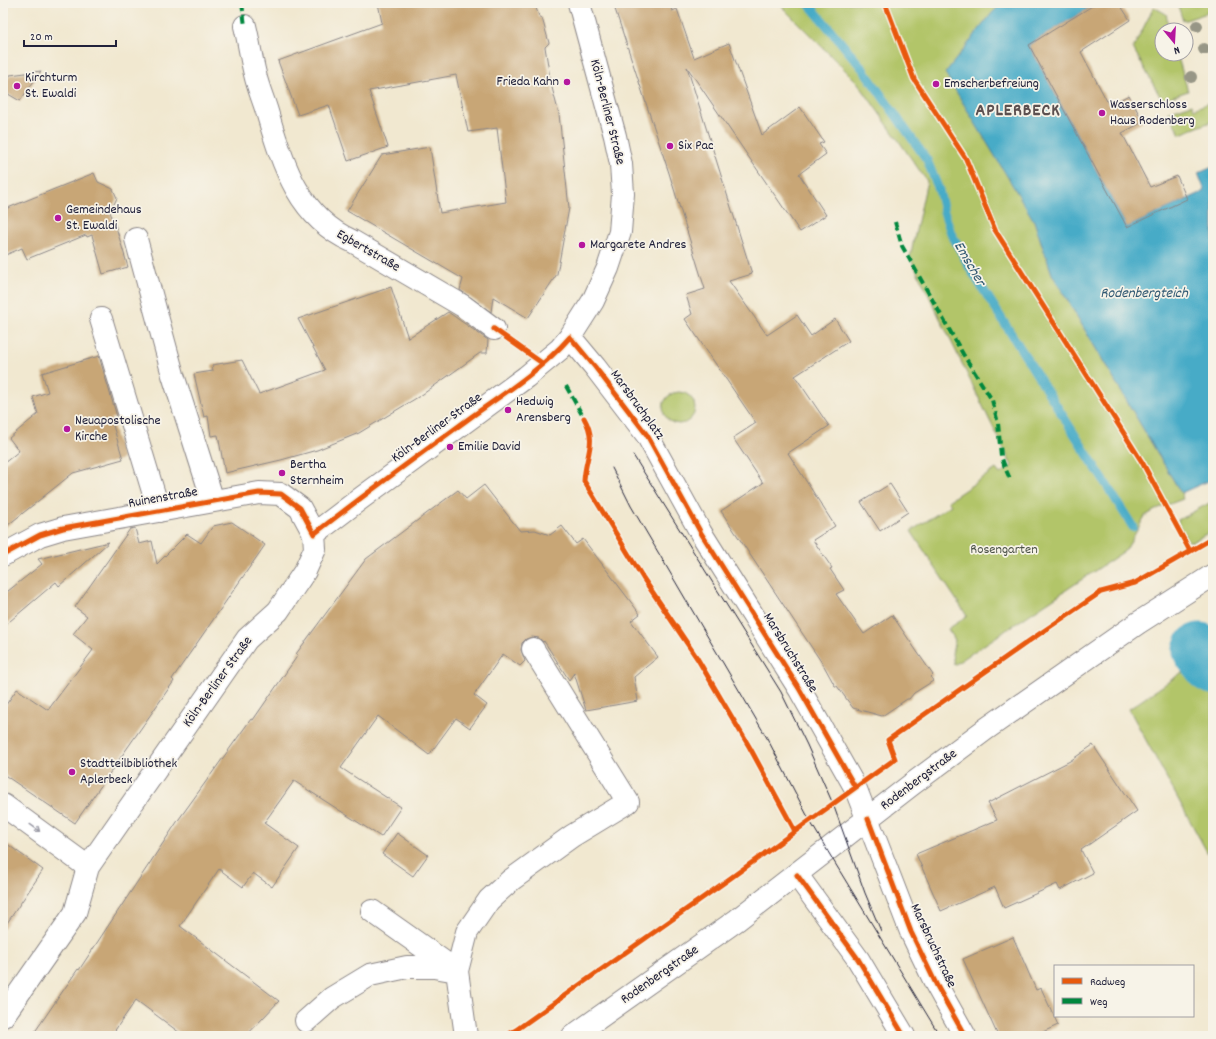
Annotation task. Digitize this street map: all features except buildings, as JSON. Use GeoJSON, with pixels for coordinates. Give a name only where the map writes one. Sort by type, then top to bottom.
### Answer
{"type":"FeatureCollection","features":[{"type":"Feature","properties":{"kind":"street","name":"Köln-Berliner Straße"},"geometry":{"type":"LineString","coordinates":[[3,1016],[76,913],[88,866],[247,639],[278,610],[305,571],[315,549],[314,534],[526,377],[560,349],[570,337],[593,301],[608,268],[620,232],[623,194],[621,164],[615,136],[580,3]]}},
{"type":"Feature","properties":{"kind":"street","name":"Egbertstraße"},"geometry":{"type":"LineString","coordinates":[[245,26],[255,74],[278,151],[293,185],[311,211],[337,235],[352,241],[463,306],[494,329]]}},
{"type":"Feature","properties":{"kind":"street"},"geometry":{"type":"LineString","coordinates":[[136,239],[173,374],[213,501]]}},
{"type":"Feature","properties":{"kind":"street"},"geometry":{"type":"LineString","coordinates":[[101,319],[159,511]]}},
{"type":"Feature","properties":{"kind":"street","name":"Marsbruchplatz"},"geometry":{"type":"LineString","coordinates":[[570,337],[647,435],[701,533]]}},
{"type":"Feature","properties":{"kind":"street","name":"Ruinenstraße"},"geometry":{"type":"LineString","coordinates":[[3,555],[40,535],[63,528],[259,493],[281,494],[300,508],[314,534]]}},
{"type":"Feature","properties":{"kind":"street","name":"Marsbruchstraße"},"geometry":{"type":"LineString","coordinates":[[701,533],[800,690],[855,787],[911,932],[937,986],[965,1036]]}},
{"type":"Feature","properties":{"kind":"street","name":"Rodenbergstraße"},"geometry":{"type":"LineString","coordinates":[[573,1036],[731,925],[986,730],[1138,623],[1213,575]]}},
{"type":"Feature","properties":{"kind":"street"},"geometry":{"type":"LineString","coordinates":[[466,1036],[457,971],[467,932],[489,900],[511,880],[572,836],[628,802],[533,648]]}},
{"type":"Feature","properties":{"kind":"street"},"geometry":{"type":"LineString","coordinates":[[3,806],[88,866]]}},
{"type":"Feature","properties":{"kind":"street"},"geometry":{"type":"LineString","coordinates":[[797,875],[858,959],[904,1036]]}},
{"type":"Feature","properties":{"kind":"street"},"geometry":{"type":"LineString","coordinates":[[372,911],[457,971]]}},
{"type":"Feature","properties":{"kind":"street"},"geometry":{"type":"LineString","coordinates":[[306,1022],[332,998],[370,975],[407,967],[434,967],[457,971]]}},
{"type":"Feature","properties":{"kind":"green space","name":"Rosengarten"},"geometry":{"type":"Polygon","coordinates":[[[778,3],[1002,3],[992,13],[1034,221],[1052,274],[1181,493],[1183,499],[1159,508],[1145,516],[1126,550],[954,665],[952,654],[955,640],[948,629],[967,616],[911,531],[951,505],[948,501],[996,469],[1000,474],[1012,466],[910,257],[927,181],[858,83],[778,3]]]}},
{"type":"Feature","properties":{"kind":"green space"},"geometry":{"type":"Polygon","coordinates":[[[1177,3],[1213,3],[1213,11],[1183,21],[1177,3]]]}},
{"type":"Feature","properties":{"kind":"green space"},"geometry":{"type":"Polygon","coordinates":[[[1154,7],[1166,14],[1168,22],[1154,22],[1154,62],[1179,62],[1188,91],[1162,100],[1133,48],[1154,7]]]}},
{"type":"Feature","properties":{"kind":"green space"},"geometry":{"type":"Polygon","coordinates":[[[1213,101],[1213,121],[1180,134],[1168,112],[1192,104],[1194,109],[1213,101]]]}},
{"type":"Feature","properties":{"kind":"green space"},"geometry":{"type":"Polygon","coordinates":[[[682,392],[688,394],[693,399],[695,408],[693,417],[688,422],[676,424],[670,422],[665,417],[663,405],[665,399],[670,394],[682,392]]]}},
{"type":"Feature","properties":{"kind":"green space"},"geometry":{"type":"Polygon","coordinates":[[[1213,501],[1213,530],[1192,542],[1187,540],[1178,524],[1178,520],[1213,501]]]}},
{"type":"Feature","properties":{"kind":"green space"},"geometry":{"type":"Polygon","coordinates":[[[1213,651],[1213,863],[1129,709],[1213,651]]]}},
{"type":"Feature","properties":{"kind":"water","name":"Rodenbergteich"},"geometry":{"type":"Polygon","coordinates":[[[1002,3],[1097,3],[1029,45],[1127,227],[1205,191],[1198,173],[1213,167],[1213,479],[1181,493],[1052,274],[1034,221],[945,73],[992,13],[1002,3]]]}},
{"type":"Feature","properties":{"kind":"waterway","name":"Emscher"},"geometry":{"type":"LineString","coordinates":[[808,3],[863,69],[927,160],[939,190],[951,233],[971,270],[1133,527]]}},
{"type":"Feature","properties":{"kind":"waterway","name":"Emscher"},"geometry":{"type":"LineString","coordinates":[[1200,650],[1213,667]]}},
{"type":"Feature","properties":{"kind":"tram line"},"geometry":{"type":"LineString","coordinates":[[633,455],[781,692],[807,745],[833,804],[865,893],[881,931]]}},
{"type":"Feature","properties":{"kind":"tram line"},"geometry":{"type":"LineString","coordinates":[[612,468],[631,506],[767,738],[810,821],[940,1036]]}},
{"type":"Feature","properties":{"kind":"marked path"},"geometry":{"type":"LineString","coordinates":[[242,3],[245,26]]}},
{"type":"Feature","properties":{"kind":"marked path"},"geometry":{"type":"LineString","coordinates":[[895,222],[902,246],[963,354],[992,400],[998,423],[1001,456],[1011,481]]}},
{"type":"Feature","properties":{"kind":"marked path"},"geometry":{"type":"LineString","coordinates":[[566,386],[585,420]]}},
{"type":"Feature","properties":{"kind":"cycle path"},"geometry":{"type":"LineString","coordinates":[[885,3],[914,79],[966,159],[995,230],[1142,462],[1190,551]]}},
{"type":"Feature","properties":{"kind":"cycle path"},"geometry":{"type":"LineString","coordinates":[[494,329],[542,363]]}},
{"type":"Feature","properties":{"kind":"cycle path"},"geometry":{"type":"LineString","coordinates":[[3,555],[40,535],[63,528],[259,493],[281,494],[300,508],[314,534],[392,475],[523,380],[548,360],[570,337],[647,435],[701,533],[800,690],[855,787]]}},
{"type":"Feature","properties":{"kind":"cycle path"},"geometry":{"type":"LineString","coordinates":[[584,418],[590,434],[590,449],[584,481],[643,578],[697,658],[750,748],[795,831]]}},
{"type":"Feature","properties":{"kind":"cycle path"},"geometry":{"type":"LineString","coordinates":[[506,1036],[732,877],[895,759],[888,740],[1101,592],[1135,583],[1213,538]]}},
{"type":"Feature","properties":{"kind":"cycle path"},"geometry":{"type":"LineString","coordinates":[[868,819],[911,932],[937,986],[965,1036]]}},
{"type":"Feature","properties":{"kind":"cycle path"},"geometry":{"type":"LineString","coordinates":[[797,875],[858,959],[904,1036]]}},
{"type":"Feature","properties":{"kind":"place","name":"Frieda Kahn"},"geometry":{"type":"Point","coordinates":[567,82]}},
{"type":"Feature","properties":{"kind":"place","name":"Emscherbefreiung"},"geometry":{"type":"Point","coordinates":[936,84]}},
{"type":"Feature","properties":{"kind":"place","name":"Kirchturm St. Ewaldi"},"geometry":{"type":"Point","coordinates":[17,86]}},
{"type":"Feature","properties":{"kind":"place","name":"Wasserschloss Haus Rodenberg"},"geometry":{"type":"Point","coordinates":[1102,113]}},
{"type":"Feature","properties":{"kind":"place","name":"Six Pac"},"geometry":{"type":"Point","coordinates":[670,146]}},
{"type":"Feature","properties":{"kind":"place","name":"Gemeindehaus St. Ewaldi"},"geometry":{"type":"Point","coordinates":[58,218]}},
{"type":"Feature","properties":{"kind":"place","name":"Margarete Andres"},"geometry":{"type":"Point","coordinates":[582,245]}},
{"type":"Feature","properties":{"kind":"place","name":"Hedwig Arensberg"},"geometry":{"type":"Point","coordinates":[508,410]}},
{"type":"Feature","properties":{"kind":"place","name":"Neuapostolische Kirche"},"geometry":{"type":"Point","coordinates":[67,429]}},
{"type":"Feature","properties":{"kind":"place","name":"Emilie David"},"geometry":{"type":"Point","coordinates":[450,447]}},
{"type":"Feature","properties":{"kind":"place","name":"Bertha Sternheim"},"geometry":{"type":"Point","coordinates":[282,473]}},
{"type":"Feature","properties":{"kind":"place","name":"Stadtteilbibliothek Aplerbeck"},"geometry":{"type":"Point","coordinates":[72,772]}},
{"type":"Feature","properties":{"kind":"district","name":"APLERBECK"},"geometry":{"type":"Point","coordinates":[1018,111]}}]}
